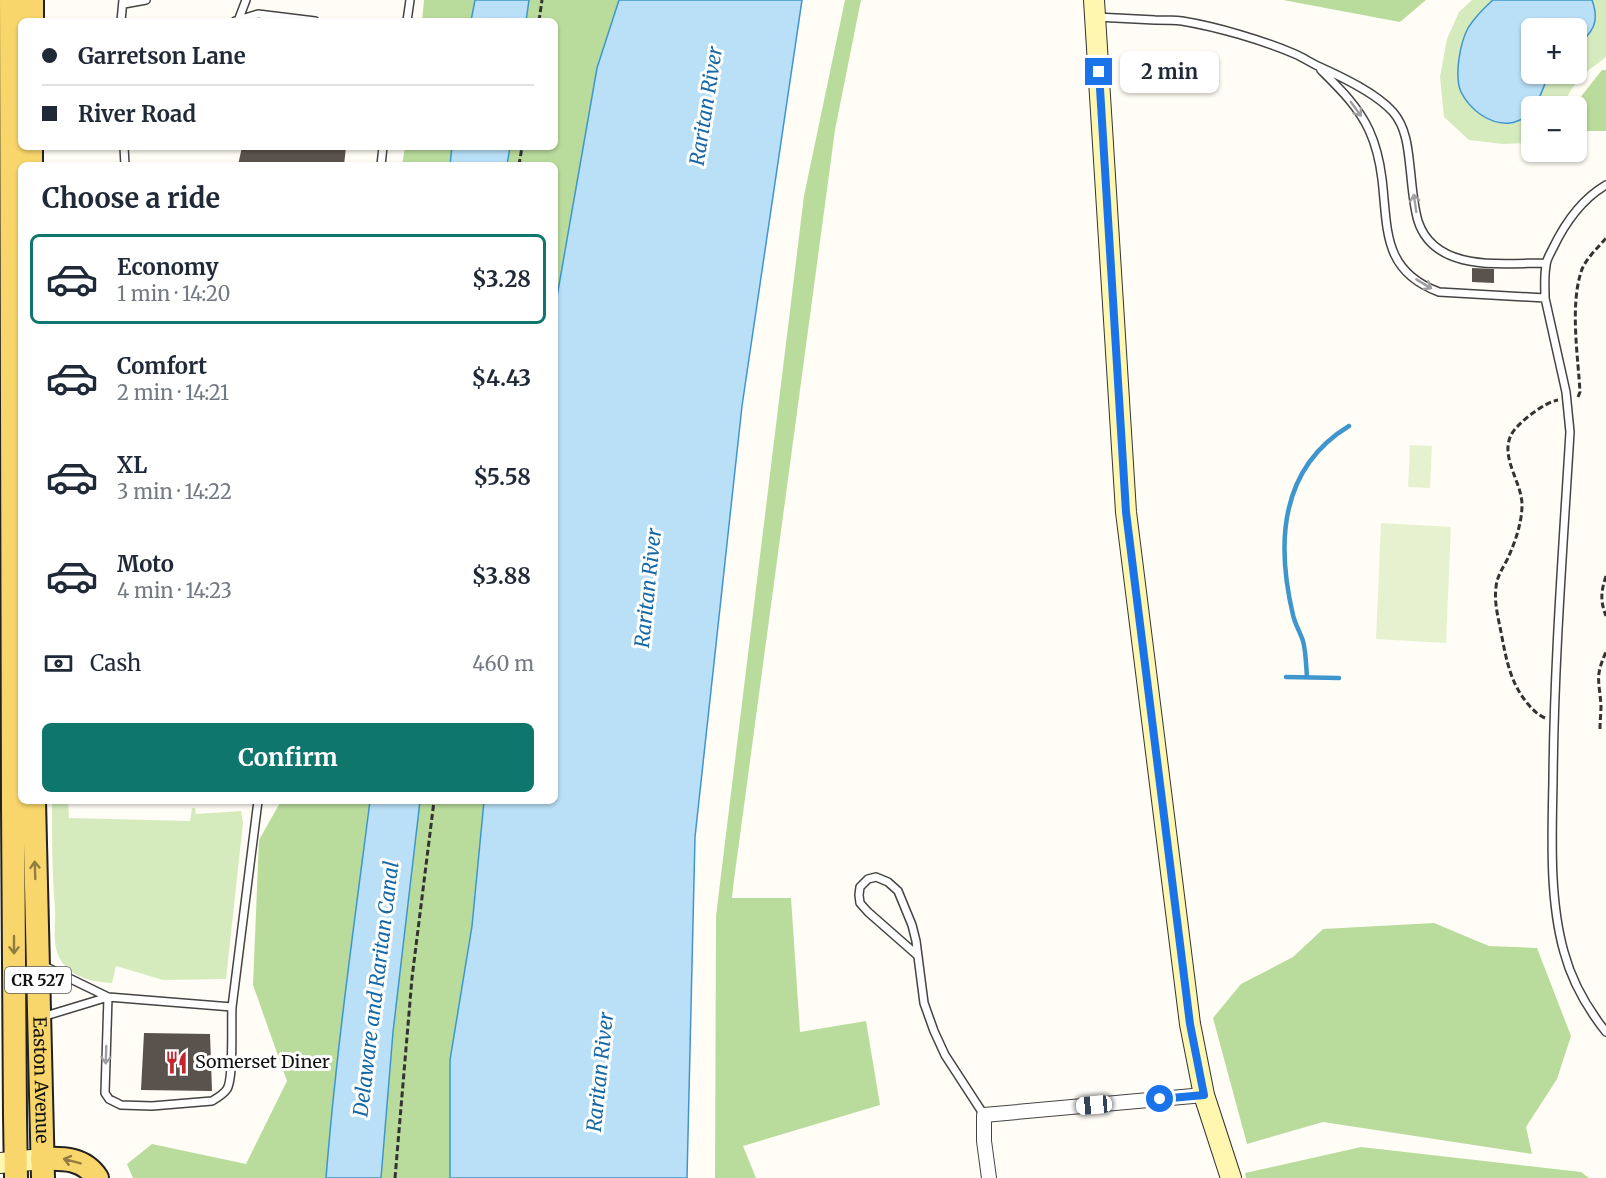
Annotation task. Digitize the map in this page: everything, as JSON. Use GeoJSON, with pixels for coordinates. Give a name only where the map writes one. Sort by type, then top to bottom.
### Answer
{"type":"FeatureCollection","features":[{"type":"Feature","properties":{"kind":"main road","name":"Easton Avenue"},"geometry":{"type":"LineString","coordinates":[[11,0],[7,344],[9,735],[10,776],[18,793]]}},
{"type":"Feature","properties":{"kind":"main road"},"geometry":{"type":"LineString","coordinates":[[32,0],[32,18]]}},
{"type":"Feature","properties":{"kind":"main road"},"geometry":{"type":"LineString","coordinates":[[1095,8],[1126,512],[1190,1024],[1204,1095],[1230,1178]]}},
{"type":"Feature","properties":{"kind":"main road","name":"Easton Avenue"},"geometry":{"type":"LineString","coordinates":[[23,804],[38,963],[42,1169]]}},
{"type":"Feature","properties":{"kind":"main road","name":"Easton Avenue"},"geometry":{"type":"LineString","coordinates":[[11,1167],[23,804]]}},
{"type":"Feature","properties":{"kind":"main road"},"geometry":{"type":"LineString","coordinates":[[0,907],[23,804]]}},
{"type":"Feature","properties":{"kind":"main road"},"geometry":{"type":"LineString","coordinates":[[11,1167],[42,1169],[58,1158],[78,1161],[97,1178]]}},
{"type":"Feature","properties":{"kind":"street"},"geometry":{"type":"LineString","coordinates":[[989,1178],[984,1141],[984,1115],[1204,1095]]}},
{"type":"Feature","properties":{"kind":"lane"},"geometry":{"type":"LineString","coordinates":[[121,18],[124,2],[146,0]]}},
{"type":"Feature","properties":{"kind":"lane"},"geometry":{"type":"LineString","coordinates":[[238,18],[246,0]]}},
{"type":"Feature","properties":{"kind":"lane"},"geometry":{"type":"LineString","coordinates":[[407,18],[410,0]]}},
{"type":"Feature","properties":{"kind":"lane"},"geometry":{"type":"LineString","coordinates":[[1095,8],[1181,21],[1253,39],[1297,55],[1344,77],[1391,110],[1397,118],[1407,143],[1418,221],[1432,243],[1444,253],[1468,261],[1546,263]]}},
{"type":"Feature","properties":{"kind":"lane"},"geometry":{"type":"LineString","coordinates":[[246,18],[258,14],[291,18]]}},
{"type":"Feature","properties":{"kind":"lane"},"geometry":{"type":"LineString","coordinates":[[1317,66],[1342,91],[1358,111],[1369,131],[1382,176],[1389,242],[1404,269],[1417,281],[1440,292],[1545,298]]}},
{"type":"Feature","properties":{"kind":"lane"},"geometry":{"type":"LineString","coordinates":[[1606,185],[1594,192],[1560,233],[1546,263],[1545,298],[1568,401],[1570,432],[1553,718],[1552,849],[1557,921],[1572,976],[1583,1000],[1606,1032]]}},
{"type":"Feature","properties":{"kind":"lane"},"geometry":{"type":"LineString","coordinates":[[108,997],[105,1093],[109,1099],[121,1105],[152,1106],[212,1101],[228,1088],[232,1007],[258,804]]}},
{"type":"Feature","properties":{"kind":"lane"},"geometry":{"type":"LineString","coordinates":[[917,955],[860,903],[860,887],[868,879],[876,877],[882,879],[898,891],[912,925],[917,955],[924,1003],[934,1031],[945,1055],[984,1115]]}},
{"type":"Feature","properties":{"kind":"lane"},"geometry":{"type":"LineString","coordinates":[[38,963],[108,997]]}},
{"type":"Feature","properties":{"kind":"lane"},"geometry":{"type":"LineString","coordinates":[[39,1017],[108,997],[232,1007]]}},
{"type":"Feature","properties":{"kind":"path"},"geometry":{"type":"LineString","coordinates":[[540,18],[542,0]]}},
{"type":"Feature","properties":{"kind":"path"},"geometry":{"type":"LineString","coordinates":[[1553,718],[1543,718],[1519,693],[1506,661],[1496,604],[1496,586],[1500,570],[1513,545],[1520,524],[1522,505],[1520,491],[1508,455],[1508,444],[1518,425],[1544,406],[1556,400],[1577,399],[1580,392],[1576,309],[1581,271],[1606,238]]}},
{"type":"Feature","properties":{"kind":"path"},"geometry":{"type":"LineString","coordinates":[[1606,576],[1601,597],[1606,616]]}},
{"type":"Feature","properties":{"kind":"path"},"geometry":{"type":"LineString","coordinates":[[1600,729],[1598,674],[1606,652]]}},
{"type":"Feature","properties":{"kind":"path"},"geometry":{"type":"LineString","coordinates":[[395,1178],[412,978],[434,804]]}},
{"type":"Feature","properties":{"kind":"green space"},"geometry":{"type":"Polygon","coordinates":[[[424,0],[475,0],[472,18],[422,18],[424,0]]]}},
{"type":"Feature","properties":{"kind":"green space"},"geometry":{"type":"Polygon","coordinates":[[[529,0],[619,0],[597,68],[558,291],[558,162],[508,162],[510,150],[558,150],[558,18],[526,18],[529,0]]]}},
{"type":"Feature","properties":{"kind":"green space"},"geometry":{"type":"Polygon","coordinates":[[[845,0],[861,0],[835,130],[732,898],[791,898],[800,1032],[866,1021],[880,1105],[743,1146],[756,1178],[715,1178],[716,916],[804,196],[845,0]]]}},
{"type":"Feature","properties":{"kind":"green space"},"geometry":{"type":"Polygon","coordinates":[[[1283,0],[1426,0],[1400,22],[1283,0]]]}},
{"type":"Feature","properties":{"kind":"green space"},"geometry":{"type":"Polygon","coordinates":[[[1472,0],[1493,0],[1476,17],[1466,35],[1460,55],[1458,79],[1508,123],[1521,120],[1521,143],[1503,144],[1469,140],[1444,117],[1440,77],[1447,39],[1459,12],[1472,0]]]}},
{"type":"Feature","properties":{"kind":"green space"},"geometry":{"type":"Polygon","coordinates":[[[1592,0],[1606,0],[1606,57],[1587,71],[1587,31],[1595,9],[1592,0]]]}},
{"type":"Feature","properties":{"kind":"green space"},"geometry":{"type":"Polygon","coordinates":[[[1602,70],[1606,70],[1606,131],[1587,131],[1587,96],[1581,96],[1602,70]]]}},
{"type":"Feature","properties":{"kind":"green space"},"geometry":{"type":"Polygon","coordinates":[[[1545,84],[1575,84],[1568,96],[1540,96],[1545,84]]]}},
{"type":"Feature","properties":{"kind":"green space"},"geometry":{"type":"Polygon","coordinates":[[[404,150],[452,150],[450,162],[402,162],[404,150]]]}},
{"type":"Feature","properties":{"kind":"green space"},"geometry":{"type":"Polygon","coordinates":[[[1410,445],[1432,446],[1430,488],[1408,487],[1410,445]]]}},
{"type":"Feature","properties":{"kind":"green space"},"geometry":{"type":"Polygon","coordinates":[[[1381,523],[1451,527],[1446,643],[1376,639],[1381,523]]]}},
{"type":"Feature","properties":{"kind":"green space"},"geometry":{"type":"Polygon","coordinates":[[[52,804],[68,804],[69,818],[190,821],[192,808],[195,808],[196,814],[241,811],[243,823],[226,979],[163,980],[116,966],[112,983],[98,982],[72,972],[62,962],[56,950],[52,804]]]}},
{"type":"Feature","properties":{"kind":"green space"},"geometry":{"type":"Polygon","coordinates":[[[279,804],[370,804],[340,1036],[326,1178],[133,1178],[127,1164],[152,1144],[246,1164],[287,1081],[253,985],[259,840],[279,804]]]}},
{"type":"Feature","properties":{"kind":"green space"},"geometry":{"type":"Polygon","coordinates":[[[420,804],[484,804],[472,926],[450,1060],[450,1178],[381,1178],[393,1032],[420,804]]]}},
{"type":"Feature","properties":{"kind":"green space"},"geometry":{"type":"Polygon","coordinates":[[[1434,923],[1489,946],[1537,948],[1571,1036],[1557,1079],[1526,1127],[1532,1154],[1323,1122],[1247,1144],[1213,1018],[1241,984],[1293,957],[1323,929],[1434,923]]]}},
{"type":"Feature","properties":{"kind":"green space"},"geometry":{"type":"Polygon","coordinates":[[[1361,1147],[1581,1172],[1589,1178],[1246,1178],[1245,1173],[1361,1147]]]}},
{"type":"Feature","properties":{"kind":"water"},"geometry":{"type":"Polygon","coordinates":[[[475,0],[529,0],[526,18],[472,18],[475,0]]]}},
{"type":"Feature","properties":{"kind":"water","name":"Raritan River"},"geometry":{"type":"Polygon","coordinates":[[[619,0],[802,0],[742,406],[695,837],[687,1178],[450,1178],[450,1060],[472,926],[484,804],[558,804],[558,291],[597,68],[619,0]]]}},
{"type":"Feature","properties":{"kind":"water"},"geometry":{"type":"Polygon","coordinates":[[[1493,0],[1592,0],[1595,21],[1587,36],[1587,18],[1521,18],[1521,84],[1545,84],[1540,96],[1521,96],[1521,120],[1512,123],[1495,122],[1481,115],[1465,99],[1459,85],[1460,51],[1465,34],[1483,9],[1493,0]]]}},
{"type":"Feature","properties":{"kind":"water"},"geometry":{"type":"Polygon","coordinates":[[[452,150],[510,150],[508,162],[450,162],[452,150]]]}},
{"type":"Feature","properties":{"kind":"water","name":"Delaware and Raritan Canal"},"geometry":{"type":"Polygon","coordinates":[[[370,804],[420,804],[393,1032],[381,1178],[326,1178],[340,1036],[370,804]]]}},
{"type":"Feature","properties":{"kind":"building"},"geometry":{"type":"Polygon","coordinates":[[[241,150],[346,150],[344,162],[239,162],[241,150]]]}},
{"type":"Feature","properties":{"kind":"building"},"geometry":{"type":"Polygon","coordinates":[[[1472,268],[1494,269],[1494,283],[1472,282],[1472,268]]]}},
{"type":"Feature","properties":{"kind":"building","name":"Somerset Diner"},"geometry":{"type":"Polygon","coordinates":[[[144,1033],[210,1034],[212,1091],[141,1090],[144,1033]]]}},
{"type":"Feature","properties":{"kind":"waterway"},"geometry":{"type":"LineString","coordinates":[[1307,677],[1304,645],[1294,618],[1285,561],[1285,535],[1289,509],[1296,485],[1309,463],[1326,443],[1349,426]]}},
{"type":"Feature","properties":{"kind":"waterway"},"geometry":{"type":"LineString","coordinates":[[1286,677],[1339,678]]}},
{"type":"Feature","properties":{"kind":"place","name":"Somerset Diner"},"geometry":{"type":"Point","coordinates":[177,1062]}},
{"type":"Feature","properties":{"kind":"route"},"geometry":{"type":"LineString","coordinates":[[1099,72],[1126,512],[1190,1024],[1204,1095],[1160,1099]]}}]}
